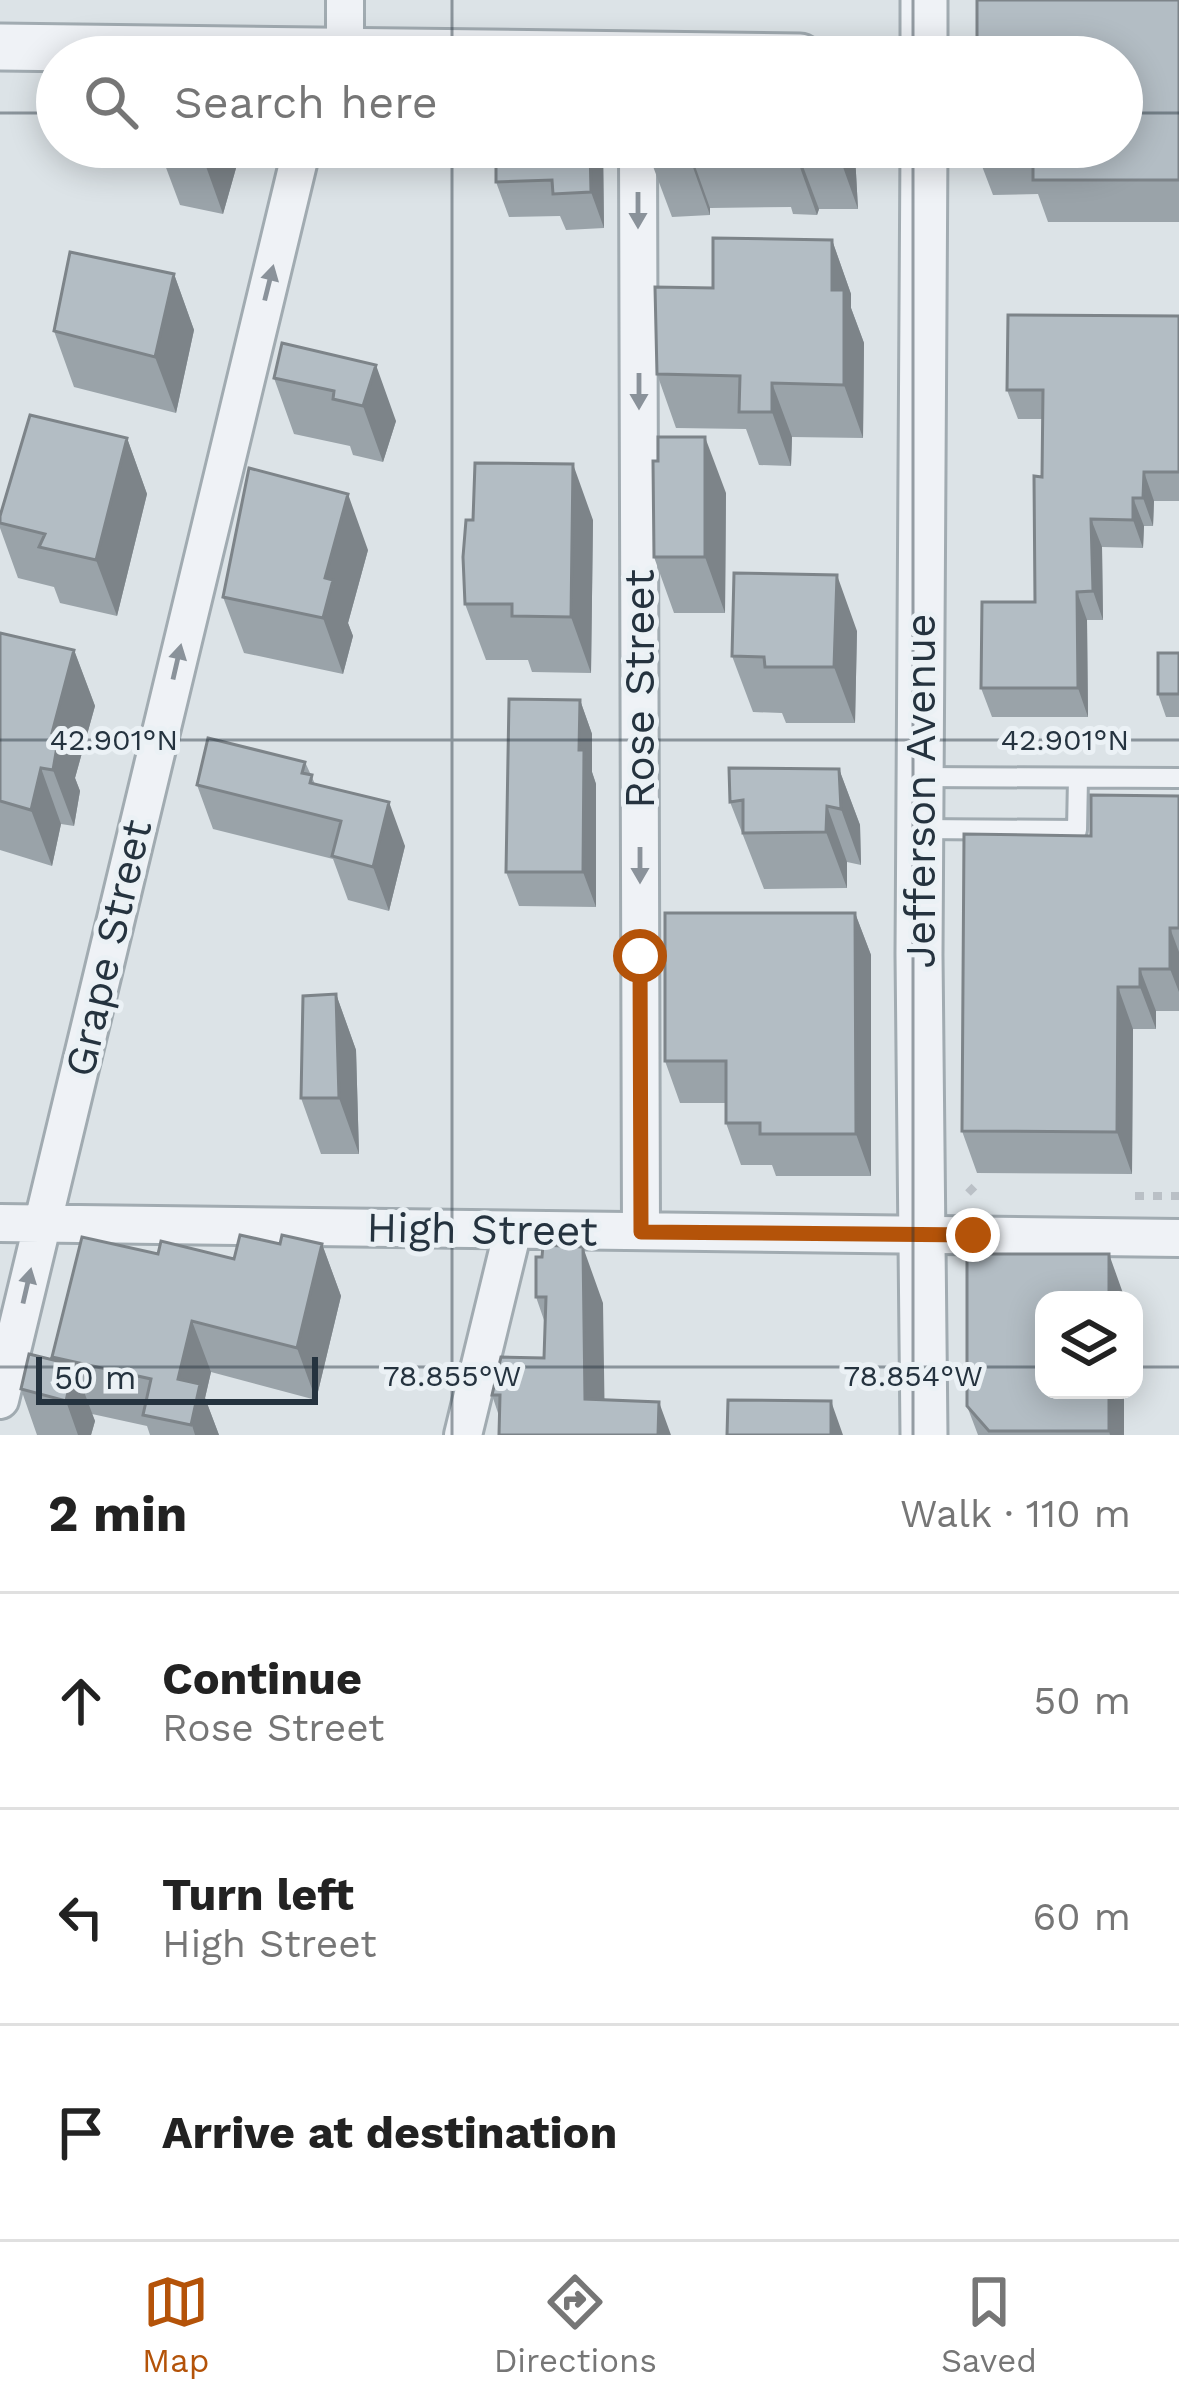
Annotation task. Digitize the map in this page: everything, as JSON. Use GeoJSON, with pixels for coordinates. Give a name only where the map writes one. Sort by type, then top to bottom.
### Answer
{"type":"FeatureCollection","features":[{"type":"Feature","properties":{"kind":"street"},"geometry":{"type":"LineString","coordinates":[[335,36],[345,0]]}},
{"type":"Feature","properties":{"kind":"street"},"geometry":{"type":"LineString","coordinates":[[924,0],[924,36]]}},
{"type":"Feature","properties":{"kind":"street"},"geometry":{"type":"LineString","coordinates":[[0,47],[36,48]]}},
{"type":"Feature","properties":{"kind":"street","name":"Grape Street"},"geometry":{"type":"LineString","coordinates":[[0,1400],[297,168]]}},
{"type":"Feature","properties":{"kind":"street","name":"Rose Street"},"geometry":{"type":"LineString","coordinates":[[638,168],[641,1232]]}},
{"type":"Feature","properties":{"kind":"street","name":"Jefferson Avenue"},"geometry":{"type":"LineString","coordinates":[[924,168],[919,829],[924,1435]]}},
{"type":"Feature","properties":{"kind":"street","name":"High Street"},"geometry":{"type":"LineString","coordinates":[[0,1223],[1179,1238]]}},
{"type":"Feature","properties":{"kind":"street"},"geometry":{"type":"LineString","coordinates":[[463,1435],[513,1229]]}},
{"type":"Feature","properties":{"kind":"lane"},"geometry":{"type":"LineString","coordinates":[[919,777],[1179,778]]}},
{"type":"Feature","properties":{"kind":"lane"},"geometry":{"type":"LineString","coordinates":[[919,829],[1077,830],[1078,778]]}},
{"type":"Feature","properties":{"kind":"path"},"geometry":{"type":"LineString","coordinates":[[968,1192],[977,1184]]}},
{"type":"Feature","properties":{"kind":"path"},"geometry":{"type":"LineString","coordinates":[[1136,1196],[1179,1196]]}},
{"type":"Feature","properties":{"kind":"building"},"geometry":{"type":"Polygon","coordinates":[[[977,0],[1179,0],[1179,180],[1033,180],[1033,168],[1143,168],[1143,36],[977,36],[977,0]]]}},
{"type":"Feature","properties":{"kind":"building"},"geometry":{"type":"Polygon","coordinates":[[[496,168],[590,168],[591,192],[553,194],[552,180],[496,182],[496,168]]]}},
{"type":"Feature","properties":{"kind":"building"},"geometry":{"type":"Polygon","coordinates":[[[713,238],[832,240],[832,290],[844,290],[844,385],[772,383],[772,412],[739,412],[740,376],[657,374],[655,287],[713,288],[713,238]]]}},
{"type":"Feature","properties":{"kind":"building"},"geometry":{"type":"Polygon","coordinates":[[[70,252],[174,274],[155,357],[54,331],[70,252]]]}},
{"type":"Feature","properties":{"kind":"building"},"geometry":{"type":"Polygon","coordinates":[[[1008,315],[1179,316],[1179,472],[1144,472],[1143,498],[1133,498],[1133,520],[1091,519],[1093,591],[1077,592],[1078,688],[981,688],[982,602],[1035,602],[1034,476],[1042,477],[1043,390],[1007,390],[1008,315]]]}},
{"type":"Feature","properties":{"kind":"building"},"geometry":{"type":"Polygon","coordinates":[[[282,343],[376,365],[363,406],[333,399],[334,391],[274,378],[282,343]]]}},
{"type":"Feature","properties":{"kind":"building"},"geometry":{"type":"Polygon","coordinates":[[[30,415],[127,438],[96,560],[39,547],[45,534],[0,523],[30,415]]]}},
{"type":"Feature","properties":{"kind":"building"},"geometry":{"type":"Polygon","coordinates":[[[658,437],[705,437],[705,557],[654,557],[653,461],[658,461],[658,437]]]}},
{"type":"Feature","properties":{"kind":"building"},"geometry":{"type":"Polygon","coordinates":[[[475,463],[573,464],[571,617],[512,616],[512,604],[465,604],[463,557],[466,520],[473,520],[475,463]]]}},
{"type":"Feature","properties":{"kind":"building"},"geometry":{"type":"Polygon","coordinates":[[[249,468],[348,494],[325,578],[333,580],[323,618],[223,597],[249,468]]]}},
{"type":"Feature","properties":{"kind":"building"},"geometry":{"type":"Polygon","coordinates":[[[734,573],[837,575],[834,667],[765,667],[764,657],[732,656],[734,573]]]}},
{"type":"Feature","properties":{"kind":"building"},"geometry":{"type":"Polygon","coordinates":[[[0,633],[74,650],[52,733],[59,735],[53,770],[41,768],[31,810],[0,801],[0,633]]]}},
{"type":"Feature","properties":{"kind":"building"},"geometry":{"type":"Polygon","coordinates":[[[1158,653],[1179,653],[1179,694],[1158,694],[1158,653]]]}},
{"type":"Feature","properties":{"kind":"building"},"geometry":{"type":"Polygon","coordinates":[[[509,699],[580,700],[583,872],[506,872],[509,699]]]}},
{"type":"Feature","properties":{"kind":"building"},"geometry":{"type":"Polygon","coordinates":[[[208,738],[305,762],[302,773],[312,775],[310,783],[389,802],[373,867],[332,856],[341,821],[197,785],[208,738]]]}},
{"type":"Feature","properties":{"kind":"building"},"geometry":{"type":"Polygon","coordinates":[[[729,768],[839,769],[841,809],[827,806],[826,832],[743,833],[743,800],[730,802],[729,768]]]}},
{"type":"Feature","properties":{"kind":"building"},"geometry":{"type":"Polygon","coordinates":[[[1091,795],[1179,796],[1179,928],[1170,928],[1170,969],[1140,969],[1140,987],[1118,987],[1117,1132],[962,1131],[964,834],[1091,836],[1091,795]]]}},
{"type":"Feature","properties":{"kind":"building"},"geometry":{"type":"Polygon","coordinates":[[[665,913],[855,913],[856,1134],[760,1134],[760,1123],[726,1123],[726,1061],[665,1061],[665,913]]]}},
{"type":"Feature","properties":{"kind":"building"},"geometry":{"type":"Polygon","coordinates":[[[336,994],[339,1098],[301,1098],[303,996],[336,994]]]}},
{"type":"Feature","properties":{"kind":"building"},"geometry":{"type":"Polygon","coordinates":[[[240,1235],[280,1244],[282,1235],[322,1244],[297,1348],[192,1321],[178,1379],[200,1384],[191,1425],[143,1415],[151,1379],[52,1357],[82,1237],[158,1254],[161,1241],[234,1259],[240,1235]]]}},
{"type":"Feature","properties":{"kind":"building"},"geometry":{"type":"Polygon","coordinates":[[[543,1245],[583,1247],[585,1399],[659,1402],[658,1435],[499,1435],[500,1395],[492,1395],[501,1357],[544,1358],[546,1297],[536,1297],[536,1257],[542,1257],[543,1245]]]}},
{"type":"Feature","properties":{"kind":"building"},"geometry":{"type":"Polygon","coordinates":[[[967,1254],[1109,1254],[1109,1291],[1035,1291],[1035,1399],[1109,1399],[1109,1431],[989,1431],[967,1406],[967,1254]]]}},
{"type":"Feature","properties":{"kind":"building"},"geometry":{"type":"Polygon","coordinates":[[[29,1354],[74,1365],[66,1401],[21,1389],[29,1354]]]}},
{"type":"Feature","properties":{"kind":"building"},"geometry":{"type":"Polygon","coordinates":[[[728,1400],[831,1401],[831,1435],[727,1435],[728,1400]]]}},
{"type":"Feature","properties":{"kind":"route"},"geometry":{"type":"LineString","coordinates":[[640,956],[641,1232],[973,1235]]}}]}
